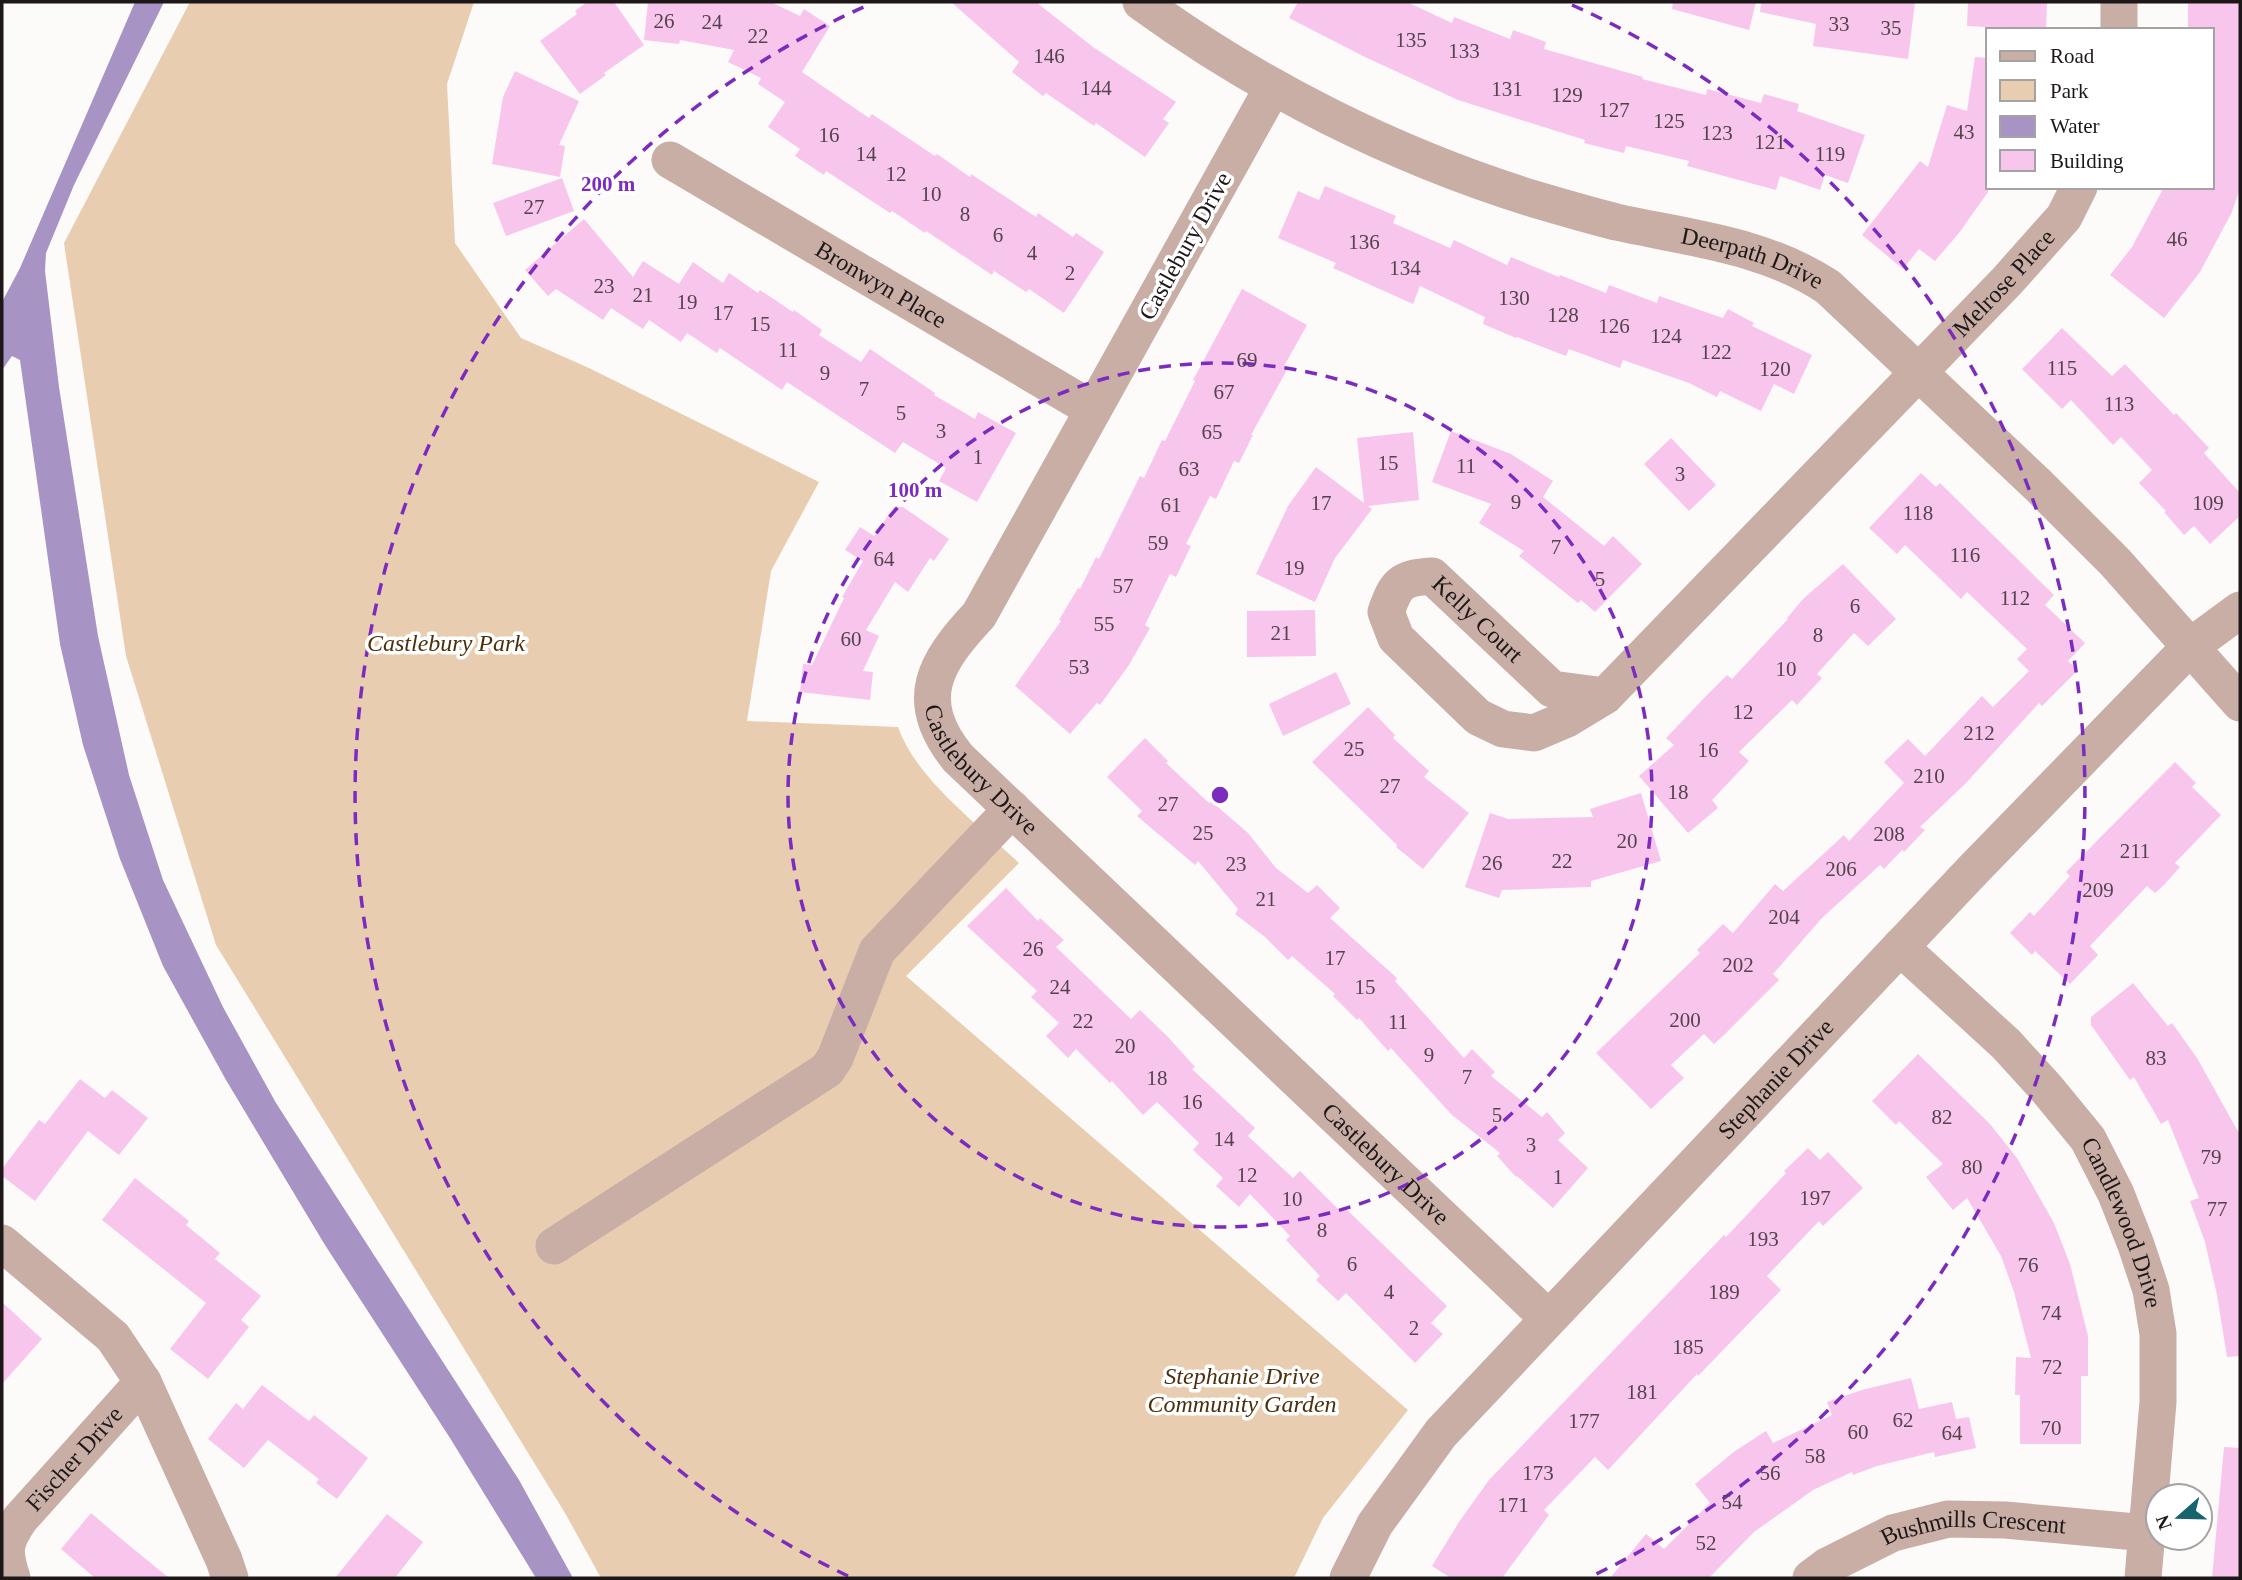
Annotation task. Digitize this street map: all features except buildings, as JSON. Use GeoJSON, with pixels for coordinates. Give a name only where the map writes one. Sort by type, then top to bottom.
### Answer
{"type":"FeatureCollection","features":[{"type":"Feature","properties":{"kind":"street","name":"Deerpath Drive"},"geometry":{"type":"LineString","coordinates":[[1141,2],[1273,87],[1423,160],[1533,198],[1614,221],[1770,256],[1804,271],[1828,287],[1919,371],[2106,552],[2240,703]]}},
{"type":"Feature","properties":{"kind":"street"},"geometry":{"type":"LineString","coordinates":[[2119,2],[2119,28]]}},
{"type":"Feature","properties":{"kind":"street","name":"Castlebury Drive"},"geometry":{"type":"LineString","coordinates":[[1273,87],[979,615],[946,653],[934,682],[933,710],[939,729],[950,748],[1548,1318]]}},
{"type":"Feature","properties":{"kind":"street","name":"Bronwyn Place"},"geometry":{"type":"LineString","coordinates":[[670,160],[1092,410]]}},
{"type":"Feature","properties":{"kind":"street","name":"Melrose Place"},"geometry":{"type":"LineString","coordinates":[[1919,371],[2007,281],[2064,217],[2078,189]]}},
{"type":"Feature","properties":{"kind":"street","name":"Kelly Court"},"geometry":{"type":"LineString","coordinates":[[1605,696],[1552,689],[1432,576],[1412,577],[1394,589],[1386,612],[1396,638],[1478,717],[1503,729],[1534,733],[1567,719],[1605,696],[1736,564],[1919,371]]}},
{"type":"Feature","properties":{"kind":"street","name":"Stephanie Drive"},"geometry":{"type":"LineString","coordinates":[[1348,1578],[1375,1524],[1441,1433],[1900,947],[2191,646],[2240,610]]}},
{"type":"Feature","properties":{"kind":"street"},"geometry":{"type":"LineString","coordinates":[[554,1246],[827,1070],[835,1058],[877,951],[1012,809]]}},
{"type":"Feature","properties":{"kind":"street","name":"Candlewood Drive"},"geometry":{"type":"LineString","coordinates":[[1900,947],[2006,1044],[2047,1089],[2088,1139],[2116,1194],[2151,1290],[2158,1334],[2158,1402],[2151,1482]]}},
{"type":"Feature","properties":{"kind":"street"},"geometry":{"type":"LineString","coordinates":[[2,1244],[113,1337],[143,1382],[230,1578]]}},
{"type":"Feature","properties":{"kind":"street","name":"Fischer Drive"},"geometry":{"type":"LineString","coordinates":[[12,1578],[6,1560],[7,1539],[20,1519],[143,1382]]}},
{"type":"Feature","properties":{"kind":"street","name":"Bushmills Crescent"},"geometry":{"type":"LineString","coordinates":[[1811,1578],[1827,1566],[1893,1533],[1948,1519],[2005,1520],[2144,1533]]}},
{"type":"Feature","properties":{"kind":"street","name":"Candlewood Drive"},"geometry":{"type":"LineString","coordinates":[[2143,1578],[2145,1552]]}},
{"type":"Feature","properties":{"kind":"green space","name":"Castlebury Park"},"geometry":{"type":"Polygon","coordinates":[[[190,2],[474,2],[447,84],[455,243],[521,338],[589,368],[819,482],[771,571],[747,721],[898,727],[919,765],[934,783],[1019,863],[906,976],[1408,1410],[1323,1518],[1294,1578],[601,1578],[565,1513],[216,945],[126,656],[64,243],[190,2]]]}},
{"type":"Feature","properties":{"kind":"water"},"geometry":{"type":"Polygon","coordinates":[[[135,2],[164,2],[74,185],[46,253],[45,271],[59,387],[98,636],[129,775],[163,880],[223,1007],[276,1103],[519,1480],[573,1578],[536,1578],[450,1438],[325,1245],[226,1080],[163,966],[120,859],[83,745],[60,644],[20,360],[12,356],[2,370],[2,302],[20,268],[135,2]]]}},
{"type":"Feature","properties":{"kind":"park label","name":"Stephanie Drive Community Garden"},"geometry":{"type":"Point","coordinates":[1242,1390]}}]}
